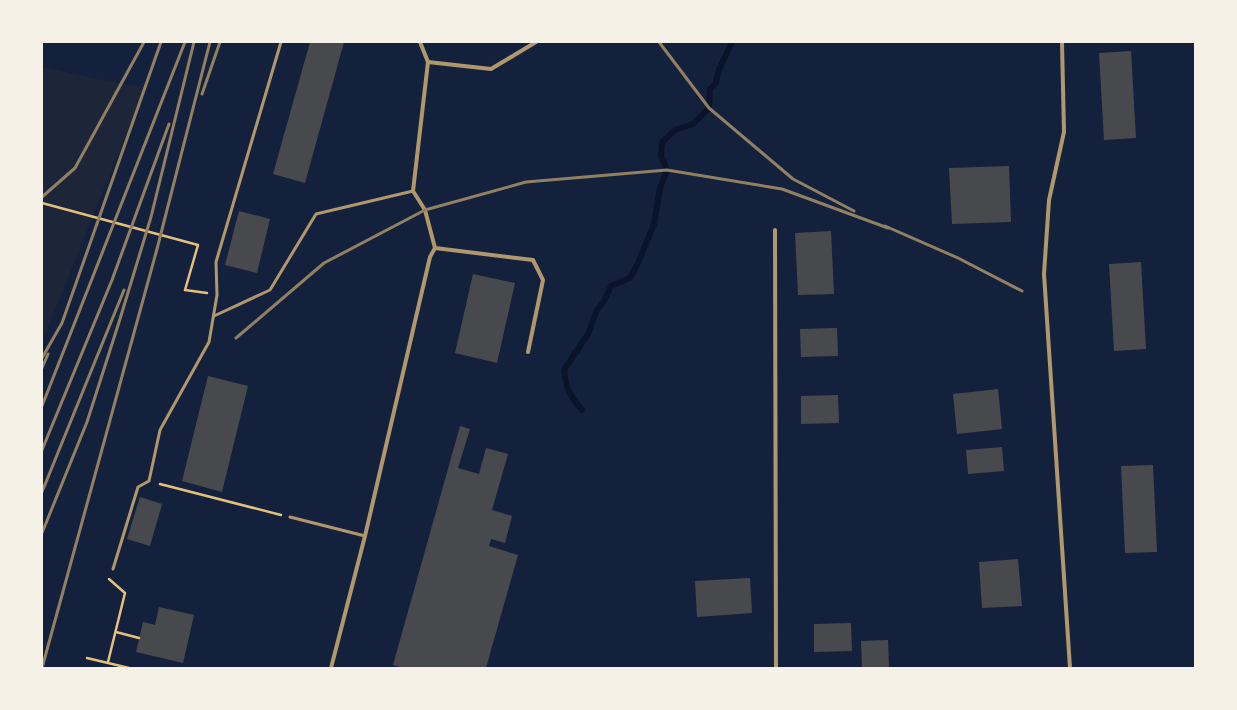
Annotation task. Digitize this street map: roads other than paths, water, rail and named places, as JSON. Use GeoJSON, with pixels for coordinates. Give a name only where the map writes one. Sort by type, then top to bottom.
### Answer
{"type":"FeatureCollection","features":[{"type":"Feature","properties":{"kind":"street"},"geometry":{"type":"LineString","coordinates":[[331,668],[365,536],[430,257],[435,248],[426,210],[413,191],[428,62],[420,42]]}},
{"type":"Feature","properties":{"kind":"street"},"geometry":{"type":"LineString","coordinates":[[428,62],[491,69],[536,42]]}},
{"type":"Feature","properties":{"kind":"street"},"geometry":{"type":"LineString","coordinates":[[1062,42],[1064,132],[1049,200],[1044,274],[1070,668]]}},
{"type":"Feature","properties":{"kind":"street"},"geometry":{"type":"LineString","coordinates":[[775,230],[776,668]]}},
{"type":"Feature","properties":{"kind":"street"},"geometry":{"type":"LineString","coordinates":[[435,248],[533,260],[543,280],[528,352]]}},
{"type":"Feature","properties":{"kind":"lane"},"geometry":{"type":"LineString","coordinates":[[113,569],[138,487],[149,481],[160,430],[209,342],[217,295],[216,262],[281,42]]}},
{"type":"Feature","properties":{"kind":"lane"},"geometry":{"type":"LineString","coordinates":[[214,316],[270,290],[316,214],[413,191]]}},
{"type":"Feature","properties":{"kind":"lane"},"geometry":{"type":"LineString","coordinates":[[290,517],[365,536]]}},
{"type":"Feature","properties":{"kind":"waterway"},"geometry":{"type":"LineString","coordinates":[[582,410],[574,401],[569,392],[564,370],[588,334],[597,310],[604,301],[611,286],[630,278],[638,263],[654,224],[660,188],[667,170],[661,156],[662,142],[675,130],[693,124],[709,108],[710,89],[716,83],[718,72],[732,42]]}},
{"type":"Feature","properties":{"kind":"railway"},"geometry":{"type":"LineString","coordinates":[[42,197],[75,168],[144,42]]}},
{"type":"Feature","properties":{"kind":"railway"},"geometry":{"type":"LineString","coordinates":[[42,358],[62,323],[161,42]]}},
{"type":"Feature","properties":{"kind":"railway"},"geometry":{"type":"LineString","coordinates":[[42,406],[185,42]]}},
{"type":"Feature","properties":{"kind":"railway"},"geometry":{"type":"LineString","coordinates":[[42,533],[87,422],[120,319],[151,217],[194,42]]}},
{"type":"Feature","properties":{"kind":"railway"},"geometry":{"type":"LineString","coordinates":[[42,668],[157,249],[210,42]]}},
{"type":"Feature","properties":{"kind":"railway"},"geometry":{"type":"LineString","coordinates":[[202,94],[220,42]]}},
{"type":"Feature","properties":{"kind":"railway"},"geometry":{"type":"LineString","coordinates":[[659,42],[709,108],[793,179],[854,211]]}},
{"type":"Feature","properties":{"kind":"railway"},"geometry":{"type":"LineString","coordinates":[[42,450],[112,280],[169,124]]}},
{"type":"Feature","properties":{"kind":"railway"},"geometry":{"type":"LineString","coordinates":[[236,338],[324,263],[425,210],[526,182],[667,170],[782,189],[888,228]]}},
{"type":"Feature","properties":{"kind":"railway"},"geometry":{"type":"LineString","coordinates":[[885,226],[958,258],[1022,291]]}},
{"type":"Feature","properties":{"kind":"railway"},"geometry":{"type":"LineString","coordinates":[[42,492],[124,290]]}},
{"type":"Feature","properties":{"kind":"railway"},"geometry":{"type":"LineString","coordinates":[[42,368],[48,354]]}}]}
